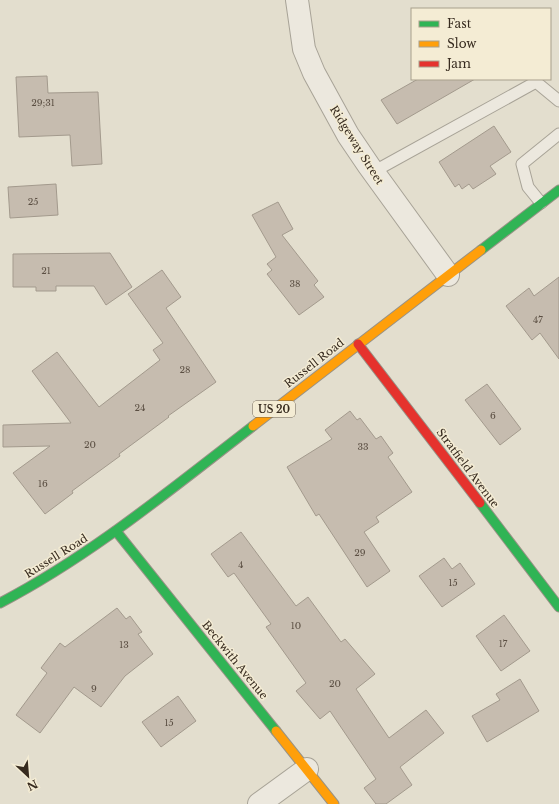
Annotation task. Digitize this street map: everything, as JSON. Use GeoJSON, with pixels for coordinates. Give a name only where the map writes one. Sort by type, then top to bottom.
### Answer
{"type":"FeatureCollection","features":[{"type":"Feature","properties":{"kind":"main road","name":"Russell Road"},"geometry":{"type":"LineString","coordinates":[[0,603],[47,578],[116,531],[559,190]]}},
{"type":"Feature","properties":{"kind":"main road","name":"Stratfield Avenue"},"geometry":{"type":"LineString","coordinates":[[358,344],[559,607]]}},
{"type":"Feature","properties":{"kind":"main road","name":"Beckwith Avenue"},"geometry":{"type":"LineString","coordinates":[[116,531],[334,804]]}},
{"type":"Feature","properties":{"kind":"street","name":"Ridgeway Street"},"geometry":{"type":"LineString","coordinates":[[297,0],[304,49],[314,73],[348,135],[372,172],[448,276]]}},
{"type":"Feature","properties":{"kind":"street"},"geometry":{"type":"LineString","coordinates":[[259,804],[307,769]]}},
{"type":"Feature","properties":{"kind":"lane"},"geometry":{"type":"LineString","coordinates":[[372,172],[536,82],[559,100]]}},
{"type":"Feature","properties":{"kind":"lane"},"geometry":{"type":"LineString","coordinates":[[541,204],[528,187],[522,164],[559,134]]}},
{"type":"Feature","properties":{"kind":"building"},"geometry":{"type":"Polygon","coordinates":[[[47,76],[48,93],[98,92],[102,164],[72,166],[70,135],[19,137],[16,77],[47,76]]]}},
{"type":"Feature","properties":{"kind":"building"},"geometry":{"type":"Polygon","coordinates":[[[416,80],[473,80],[397,124],[381,100],[416,80]]]}},
{"type":"Feature","properties":{"kind":"building"},"geometry":{"type":"Polygon","coordinates":[[[494,126],[511,152],[490,166],[496,174],[473,189],[469,184],[462,189],[459,184],[455,187],[439,162],[494,126]]]}},
{"type":"Feature","properties":{"kind":"building"},"geometry":{"type":"Polygon","coordinates":[[[56,184],[58,215],[10,218],[8,187],[56,184]]]}},
{"type":"Feature","properties":{"kind":"building"},"geometry":{"type":"Polygon","coordinates":[[[278,202],[293,229],[282,235],[318,281],[314,285],[324,297],[299,315],[267,274],[272,270],[267,264],[276,257],[252,215],[278,202]]]}},
{"type":"Feature","properties":{"kind":"building"},"geometry":{"type":"Polygon","coordinates":[[[110,253],[132,287],[106,305],[94,286],[56,286],[56,291],[36,291],[36,287],[13,287],[13,254],[110,253]]]}},
{"type":"Feature","properties":{"kind":"building"},"geometry":{"type":"Polygon","coordinates":[[[162,270],[181,297],[166,308],[216,382],[168,416],[169,417],[119,454],[120,456],[72,491],[73,493],[45,514],[13,473],[50,446],[3,447],[3,425],[71,423],[32,371],[57,352],[99,407],[160,360],[153,350],[163,343],[128,294],[162,270]]]}},
{"type":"Feature","properties":{"kind":"building"},"geometry":{"type":"Polygon","coordinates":[[[559,277],[559,359],[540,333],[532,340],[506,306],[529,288],[534,296],[559,277]]]}},
{"type":"Feature","properties":{"kind":"building"},"geometry":{"type":"Polygon","coordinates":[[[487,384],[521,429],[500,445],[465,400],[487,384]]]}},
{"type":"Feature","properties":{"kind":"building"},"geometry":{"type":"Polygon","coordinates":[[[350,411],[357,420],[360,418],[376,439],[381,436],[393,453],[388,457],[412,492],[376,517],[379,522],[364,532],[390,571],[367,587],[319,514],[316,516],[287,467],[332,439],[325,430],[350,411]]]}},
{"type":"Feature","properties":{"kind":"building"},"geometry":{"type":"Polygon","coordinates":[[[241,532],[296,606],[308,597],[341,642],[345,639],[375,674],[356,689],[389,738],[426,710],[444,733],[400,767],[412,785],[386,804],[376,804],[364,788],[376,779],[330,711],[320,719],[296,691],[306,683],[266,627],[271,624],[234,573],[228,577],[211,554],[241,532]]]}},
{"type":"Feature","properties":{"kind":"building"},"geometry":{"type":"Polygon","coordinates":[[[444,558],[452,569],[460,563],[475,584],[442,607],[419,576],[444,558]]]}},
{"type":"Feature","properties":{"kind":"building"},"geometry":{"type":"Polygon","coordinates":[[[117,608],[126,619],[130,616],[142,632],[138,634],[153,654],[125,676],[101,707],[74,687],[40,733],[16,715],[47,673],[41,668],[60,643],[65,647],[117,608]]]}},
{"type":"Feature","properties":{"kind":"building"},"geometry":{"type":"Polygon","coordinates":[[[504,615],[530,651],[501,671],[476,636],[504,615]]]}},
{"type":"Feature","properties":{"kind":"building"},"geometry":{"type":"Polygon","coordinates":[[[520,679],[539,711],[487,742],[472,716],[500,700],[496,694],[520,679]]]}},
{"type":"Feature","properties":{"kind":"building"},"geometry":{"type":"Polygon","coordinates":[[[178,696],[196,721],[161,747],[142,722],[178,696]]]}},
{"type":"Feature","properties":{"kind":"traffic: fast"},"geometry":{"type":"LineString","coordinates":[[481,250],[559,190]]}},
{"type":"Feature","properties":{"kind":"traffic: fast"},"geometry":{"type":"LineString","coordinates":[[0,603],[34,584],[99,543],[253,426]]}},
{"type":"Feature","properties":{"kind":"traffic: fast"},"geometry":{"type":"LineString","coordinates":[[480,503],[559,607]]}},
{"type":"Feature","properties":{"kind":"traffic: fast"},"geometry":{"type":"LineString","coordinates":[[116,531],[276,731]]}},
{"type":"Feature","properties":{"kind":"traffic: slow"},"geometry":{"type":"LineString","coordinates":[[253,426],[481,250]]}},
{"type":"Feature","properties":{"kind":"traffic: slow"},"geometry":{"type":"LineString","coordinates":[[276,731],[334,804]]}},
{"type":"Feature","properties":{"kind":"traffic: jam"},"geometry":{"type":"LineString","coordinates":[[358,344],[480,503]]}}]}
